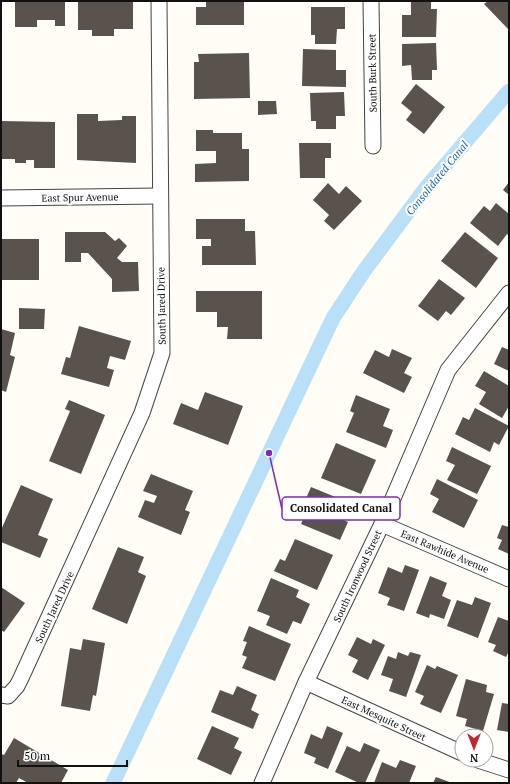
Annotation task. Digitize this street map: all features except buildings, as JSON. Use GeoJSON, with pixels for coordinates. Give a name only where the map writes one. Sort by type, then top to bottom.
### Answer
{"type":"FeatureCollection","features":[{"type":"Feature","properties":{"kind":"street","name":"South Jared Drive"},"geometry":{"type":"LineString","coordinates":[[4,696],[17,686],[22,678],[142,413],[162,353],[159,196],[159,1]]}},
{"type":"Feature","properties":{"kind":"street","name":"South Burk Street"},"geometry":{"type":"LineString","coordinates":[[371,1],[373,146]]}},
{"type":"Feature","properties":{"kind":"street","name":"East Spur Avenue"},"geometry":{"type":"LineString","coordinates":[[1,198],[159,196]]}},
{"type":"Feature","properties":{"kind":"street","name":"South Ironwood Street"},"geometry":{"type":"LineString","coordinates":[[262,783],[306,682],[382,524],[448,370],[509,293]]}},
{"type":"Feature","properties":{"kind":"street","name":"East Rawhide Avenue"},"geometry":{"type":"LineString","coordinates":[[382,524],[509,579]]}},
{"type":"Feature","properties":{"kind":"street","name":"East Mesquite Street"},"geometry":{"type":"LineString","coordinates":[[306,682],[454,749]]}},
{"type":"Feature","properties":{"kind":"street"},"geometry":{"type":"LineString","coordinates":[[494,765],[509,770]]}},
{"type":"Feature","properties":{"kind":"waterway","name":"Consolidated Canal"},"geometry":{"type":"LineString","coordinates":[[113,783],[333,318],[364,271],[425,189],[509,91]]}},
{"type":"Feature","properties":{"kind":"place","name":"Consolidated Canal"},"geometry":{"type":"Point","coordinates":[269,453]}}]}
